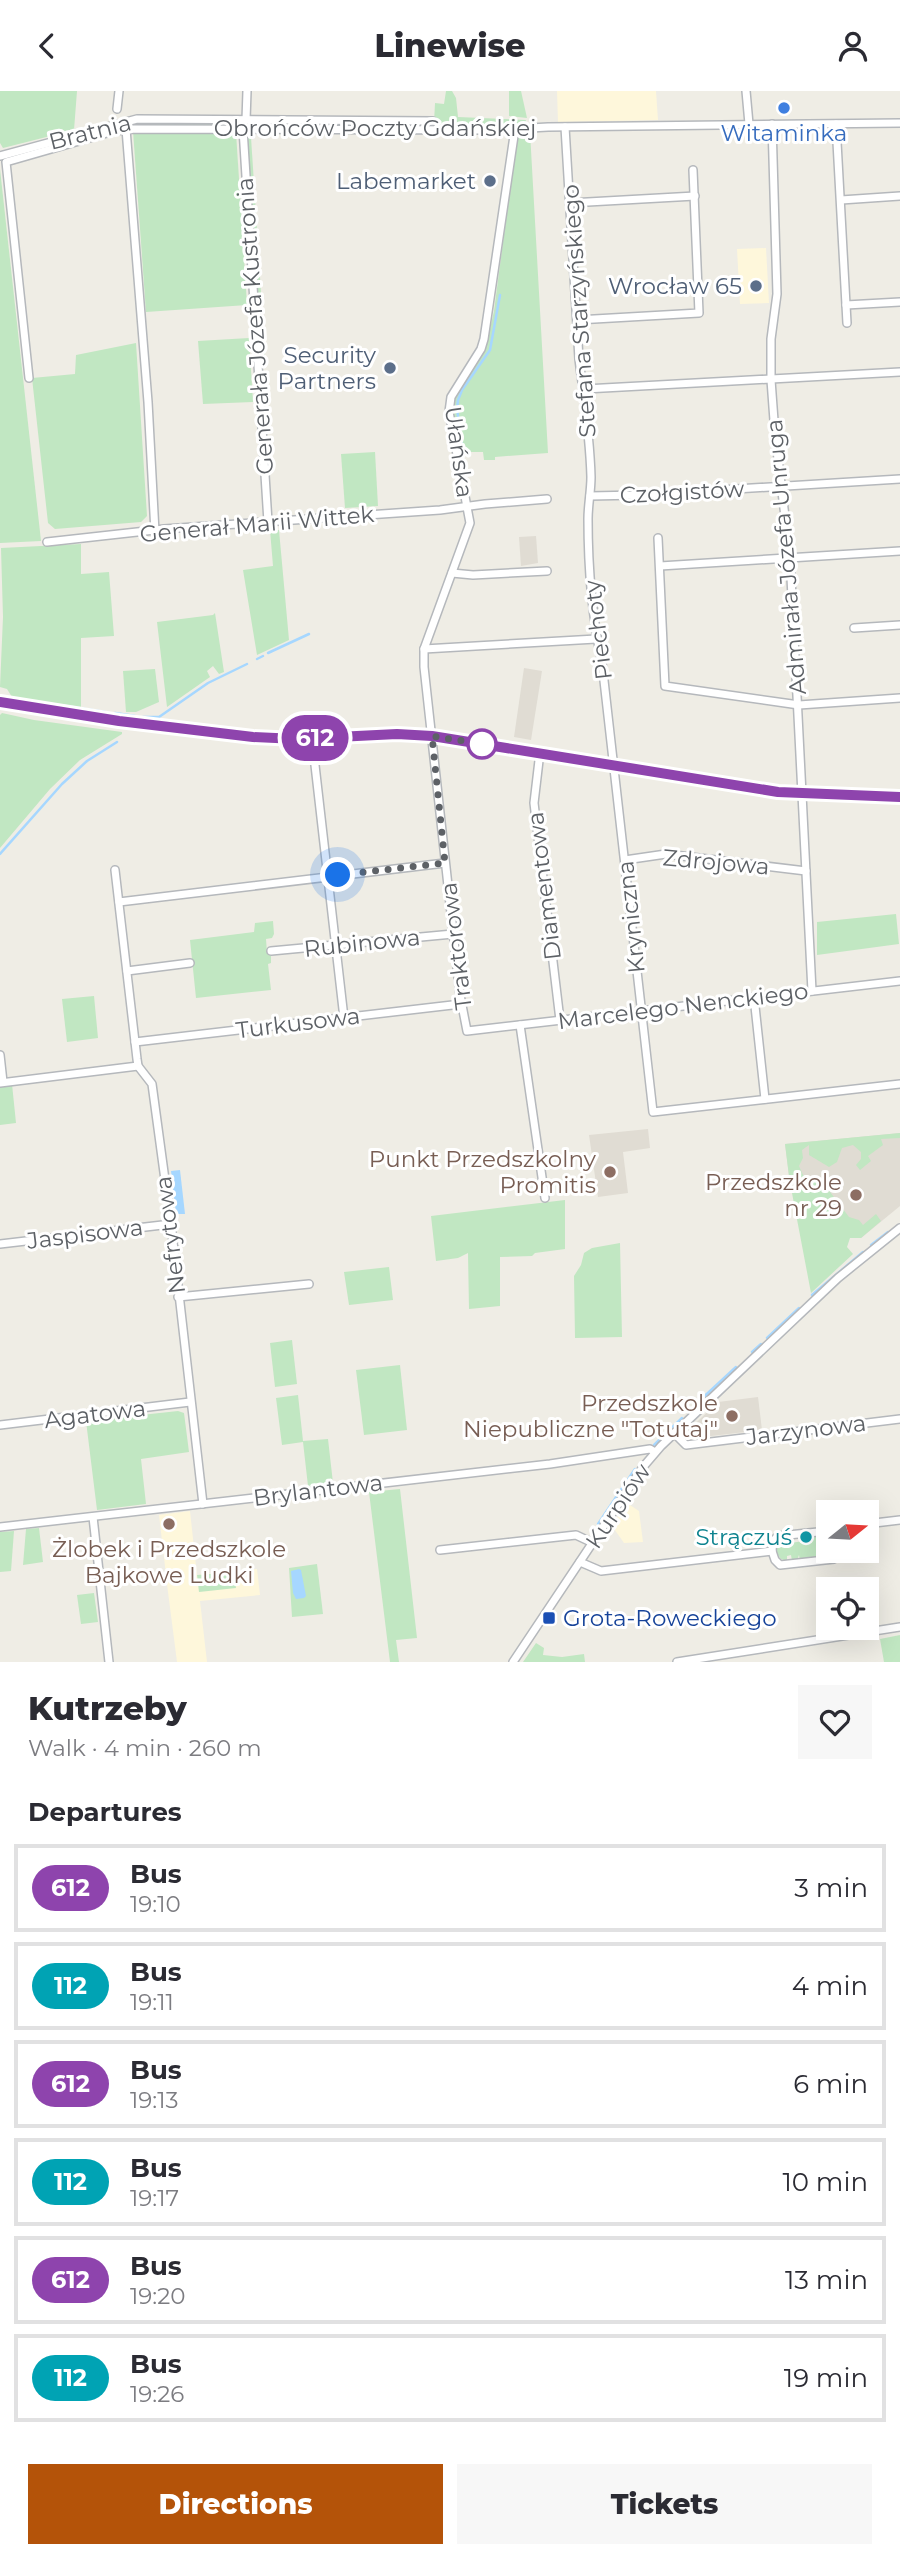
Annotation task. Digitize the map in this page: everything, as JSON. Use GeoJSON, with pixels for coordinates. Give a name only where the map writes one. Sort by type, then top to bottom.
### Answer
{"type":"FeatureCollection","features":[{"type":"Feature","properties":{"kind":"street"},"geometry":{"type":"LineString","coordinates":[[117,109],[119,91]]}},
{"type":"Feature","properties":{"kind":"street"},"geometry":{"type":"LineString","coordinates":[[246,120],[247,91]]}},
{"type":"Feature","properties":{"kind":"street"},"geometry":{"type":"LineString","coordinates":[[746,91],[748,122]]}},
{"type":"Feature","properties":{"kind":"street","name":"Bratnia"},"geometry":{"type":"LineString","coordinates":[[3,159],[137,119],[433,121]]}},
{"type":"Feature","properties":{"kind":"street","name":"Obrońców Poczty Gdańskiej"},"geometry":{"type":"LineString","coordinates":[[3,159],[126,129],[514,129],[748,122],[900,123]]}},
{"type":"Feature","properties":{"kind":"street","name":"Admirała Józefa Unruga"},"geometry":{"type":"LineString","coordinates":[[772,124],[777,294],[771,339],[771,380],[790,558],[812,991]]}},
{"type":"Feature","properties":{"kind":"street"},"geometry":{"type":"LineString","coordinates":[[836,124],[847,323]]}},
{"type":"Feature","properties":{"kind":"street","name":"Stefana Starzyńskiego"},"geometry":{"type":"LineString","coordinates":[[565,127],[579,359],[585,390],[590,496]]}},
{"type":"Feature","properties":{"kind":"street"},"geometry":{"type":"LineString","coordinates":[[126,129],[148,402],[155,532]]}},
{"type":"Feature","properties":{"kind":"street","name":"Generała Józefa Kustronia"},"geometry":{"type":"LineString","coordinates":[[243,129],[268,522]]}},
{"type":"Feature","properties":{"kind":"street","name":"Ułańska"},"geometry":{"type":"LineString","coordinates":[[432,736],[424,649],[470,523],[456,457],[450,404],[452,393],[481,349],[484,339],[514,129]]}},
{"type":"Feature","properties":{"kind":"street"},"geometry":{"type":"LineString","coordinates":[[3,159],[29,378]]}},
{"type":"Feature","properties":{"kind":"street"},"geometry":{"type":"LineString","coordinates":[[577,320],[699,313],[693,170]]}},
{"type":"Feature","properties":{"kind":"street"},"geometry":{"type":"LineString","coordinates":[[570,203],[695,196]]}},
{"type":"Feature","properties":{"kind":"street"},"geometry":{"type":"LineString","coordinates":[[841,200],[900,196]]}},
{"type":"Feature","properties":{"kind":"street"},"geometry":{"type":"LineString","coordinates":[[846,305],[900,302]]}},
{"type":"Feature","properties":{"kind":"street"},"geometry":{"type":"LineString","coordinates":[[585,390],[900,372]]}},
{"type":"Feature","properties":{"kind":"street","name":"Czołgistów"},"geometry":{"type":"LineString","coordinates":[[590,496],[900,479]]}},
{"type":"Feature","properties":{"kind":"street","name":"Piechoty"},"geometry":{"type":"LineString","coordinates":[[590,496],[588,538],[597,639],[613,765]]}},
{"type":"Feature","properties":{"kind":"street","name":"Generał Marii Wittek"},"geometry":{"type":"LineString","coordinates":[[47,543],[164,529],[547,499]]}},
{"type":"Feature","properties":{"kind":"street"},"geometry":{"type":"LineString","coordinates":[[658,538],[665,686],[799,705],[900,698]]}},
{"type":"Feature","properties":{"kind":"street"},"geometry":{"type":"LineString","coordinates":[[660,566],[900,551]]}},
{"type":"Feature","properties":{"kind":"street"},"geometry":{"type":"LineString","coordinates":[[452,573],[473,575],[547,571]]}},
{"type":"Feature","properties":{"kind":"street"},"geometry":{"type":"LineString","coordinates":[[854,628],[900,625]]}},
{"type":"Feature","properties":{"kind":"street"},"geometry":{"type":"LineString","coordinates":[[424,649],[597,639]]}},
{"type":"Feature","properties":{"kind":"street"},"geometry":{"type":"LineString","coordinates":[[0,702],[207,733],[266,738],[312,739],[376,734],[432,736],[803,794],[900,797]]}},
{"type":"Feature","properties":{"kind":"street","name":"Traktorowa"},"geometry":{"type":"LineString","coordinates":[[432,736],[461,1004],[467,1031]]}},
{"type":"Feature","properties":{"kind":"street"},"geometry":{"type":"LineString","coordinates":[[312,739],[344,1018]]}},
{"type":"Feature","properties":{"kind":"street","name":"Diamentowa"},"geometry":{"type":"LineString","coordinates":[[540,752],[534,803],[560,1020]]}},
{"type":"Feature","properties":{"kind":"street","name":"Kryniczna"},"geometry":{"type":"LineString","coordinates":[[613,765],[653,1112],[765,1099]]}},
{"type":"Feature","properties":{"kind":"street","name":"Zdrojowa"},"geometry":{"type":"LineString","coordinates":[[625,860],[666,854],[806,871]]}},
{"type":"Feature","properties":{"kind":"street"},"geometry":{"type":"LineString","coordinates":[[119,902],[445,863]]}},
{"type":"Feature","properties":{"kind":"street","name":"Nefrytowa"},"geometry":{"type":"LineString","coordinates":[[115,870],[138,1066],[152,1084],[203,1504]]}},
{"type":"Feature","properties":{"kind":"street","name":"Rubinowa"},"geometry":{"type":"LineString","coordinates":[[271,951],[453,933]]}},
{"type":"Feature","properties":{"kind":"street"},"geometry":{"type":"LineString","coordinates":[[127,971],[190,963]]}},
{"type":"Feature","properties":{"kind":"street","name":"Marcelego Nenckiego"},"geometry":{"type":"LineString","coordinates":[[467,1031],[900,981]]}},
{"type":"Feature","properties":{"kind":"street"},"geometry":{"type":"LineString","coordinates":[[754,997],[765,1099],[900,1083]]}},
{"type":"Feature","properties":{"kind":"street","name":"Turkusowa"},"geometry":{"type":"LineString","coordinates":[[135,1042],[461,1004]]}},
{"type":"Feature","properties":{"kind":"street"},"geometry":{"type":"LineString","coordinates":[[520,1025],[545,1198]]}},
{"type":"Feature","properties":{"kind":"street"},"geometry":{"type":"LineString","coordinates":[[0,1055],[1,1082],[138,1066]]}},
{"type":"Feature","properties":{"kind":"street","name":"Jaspisowa"},"geometry":{"type":"LineString","coordinates":[[0,1244],[171,1224]]}},
{"type":"Feature","properties":{"kind":"street","name":"Kurpiów"},"geometry":{"type":"LineString","coordinates":[[513,1662],[655,1452],[823,1291],[900,1228]]}},
{"type":"Feature","properties":{"kind":"street"},"geometry":{"type":"LineString","coordinates":[[178,1297],[309,1284]]}},
{"type":"Feature","properties":{"kind":"street","name":"Agatowa"},"geometry":{"type":"LineString","coordinates":[[0,1425],[190,1402]]}},
{"type":"Feature","properties":{"kind":"street","name":"Jarzynowa"},"geometry":{"type":"LineString","coordinates":[[674,1433],[686,1445],[900,1419]]}},
{"type":"Feature","properties":{"kind":"street","name":"Brylantowa"},"geometry":{"type":"LineString","coordinates":[[0,1527],[550,1464],[650,1449],[655,1452]]}},
{"type":"Feature","properties":{"kind":"street"},"geometry":{"type":"LineString","coordinates":[[635,1451],[647,1463]]}},
{"type":"Feature","properties":{"kind":"street"},"geometry":{"type":"LineString","coordinates":[[93,1517],[109,1662]]}},
{"type":"Feature","properties":{"kind":"street"},"geometry":{"type":"LineString","coordinates":[[879,1522],[900,1520]]}},
{"type":"Feature","properties":{"kind":"street"},"geometry":{"type":"LineString","coordinates":[[816,1532],[778,1536],[773,1541],[772,1551],[780,1565],[816,1561]]}},
{"type":"Feature","properties":{"kind":"street"},"geometry":{"type":"LineString","coordinates":[[440,1550],[576,1535],[593,1543]]}},
{"type":"Feature","properties":{"kind":"street"},"geometry":{"type":"LineString","coordinates":[[580,1562],[601,1571],[772,1551]]}},
{"type":"Feature","properties":{"kind":"street"},"geometry":{"type":"LineString","coordinates":[[677,1662],[900,1626]]}},
{"type":"Feature","properties":{"kind":"shaded area"},"geometry":{"type":"Polygon","coordinates":[[[557,91],[656,91],[658,120],[558,122],[557,91]]]}},
{"type":"Feature","properties":{"kind":"shaded area"},"geometry":{"type":"Polygon","coordinates":[[[766,248],[769,303],[740,304],[737,249],[766,248]]]}},
{"type":"Feature","properties":{"kind":"shaded area"},"geometry":{"type":"Polygon","coordinates":[[[536,536],[538,563],[521,566],[519,537],[536,536]]]}},
{"type":"Feature","properties":{"kind":"shaded area"},"geometry":{"type":"Polygon","coordinates":[[[524,668],[542,671],[531,740],[514,737],[524,668]]]}},
{"type":"Feature","properties":{"kind":"shaded area","name":"Punkt Przedszkolny Promitis"},"geometry":{"type":"Polygon","coordinates":[[[648,1129],[650,1148],[623,1152],[628,1193],[598,1197],[589,1135],[648,1129]]]}},
{"type":"Feature","properties":{"kind":"shaded area","name":"Przedszkole nr 29"},"geometry":{"type":"Polygon","coordinates":[[[900,1133],[900,1206],[861,1238],[789,1176],[785,1144],[900,1133]]]}},
{"type":"Feature","properties":{"kind":"shaded area","name":"Przedszkole Niepubliczne \"Totutaj\""},"geometry":{"type":"Polygon","coordinates":[[[758,1397],[762,1430],[686,1439],[683,1435],[718,1402],[758,1397]]]}},
{"type":"Feature","properties":{"kind":"shaded area"},"geometry":{"type":"Polygon","coordinates":[[[627,1503],[639,1511],[643,1542],[624,1543],[612,1526],[627,1503]]]}},
{"type":"Feature","properties":{"kind":"shaded area"},"geometry":{"type":"Polygon","coordinates":[[[190,1511],[197,1575],[257,1569],[260,1595],[200,1601],[207,1662],[177,1662],[159,1515],[190,1511]]]}},
{"type":"Feature","properties":{"kind":"green space"},"geometry":{"type":"Polygon","coordinates":[[[0,91],[77,91],[74,130],[3,148],[0,143],[0,91]]]}},
{"type":"Feature","properties":{"kind":"green space"},"geometry":{"type":"Polygon","coordinates":[[[446,91],[452,91],[456,98],[458,117],[526,120],[525,124],[407,127],[245,125],[245,128],[129,125],[143,122],[434,123],[435,103],[444,104],[446,91]]]}},
{"type":"Feature","properties":{"kind":"green space"},"geometry":{"type":"Polygon","coordinates":[[[509,91],[521,91],[527,118],[509,116],[509,91]]]}},
{"type":"Feature","properties":{"kind":"green space"},"geometry":{"type":"Polygon","coordinates":[[[133,131],[236,132],[247,305],[146,312],[133,131]]]}},
{"type":"Feature","properties":{"kind":"green space"},"geometry":{"type":"Polygon","coordinates":[[[530,132],[548,453],[484,460],[483,452],[460,452],[454,419],[454,401],[458,390],[486,347],[494,311],[517,135],[530,132]]]}},
{"type":"Feature","properties":{"kind":"green space"},"geometry":{"type":"Polygon","coordinates":[[[251,137],[265,355],[260,356],[247,138],[251,137]]]}},
{"type":"Feature","properties":{"kind":"green space"},"geometry":{"type":"Polygon","coordinates":[[[0,169],[41,541],[0,543],[0,169]]]}},
{"type":"Feature","properties":{"kind":"green space"},"geometry":{"type":"Polygon","coordinates":[[[249,338],[253,402],[203,404],[198,341],[249,338]]]}},
{"type":"Feature","properties":{"kind":"green space"},"geometry":{"type":"Polygon","coordinates":[[[136,343],[147,516],[141,522],[55,529],[48,523],[32,378],[75,374],[76,355],[136,343]]]}},
{"type":"Feature","properties":{"kind":"green space"},"geometry":{"type":"Polygon","coordinates":[[[375,452],[378,506],[345,508],[341,454],[375,452]]]}},
{"type":"Feature","properties":{"kind":"green space"},"geometry":{"type":"Polygon","coordinates":[[[270,530],[279,530],[289,640],[257,655],[243,570],[273,566],[270,530]]]}},
{"type":"Feature","properties":{"kind":"green space"},"geometry":{"type":"Polygon","coordinates":[[[81,544],[81,574],[109,572],[114,636],[81,638],[81,707],[12,697],[7,689],[0,687],[3,617],[1,548],[81,544]]]}},
{"type":"Feature","properties":{"kind":"green space"},"geometry":{"type":"Polygon","coordinates":[[[215,613],[224,672],[219,674],[213,666],[207,671],[210,677],[167,707],[157,622],[215,613]]]}},
{"type":"Feature","properties":{"kind":"green space"},"geometry":{"type":"Polygon","coordinates":[[[155,669],[159,702],[136,712],[126,712],[123,671],[155,669]]]}},
{"type":"Feature","properties":{"kind":"green space"},"geometry":{"type":"Polygon","coordinates":[[[2,713],[122,734],[80,760],[50,789],[0,848],[0,715],[2,713]]]}},
{"type":"Feature","properties":{"kind":"green space"},"geometry":{"type":"Polygon","coordinates":[[[896,914],[899,944],[817,955],[817,922],[896,914]]]}},
{"type":"Feature","properties":{"kind":"green space"},"geometry":{"type":"Polygon","coordinates":[[[273,921],[274,934],[272,938],[266,939],[267,953],[271,956],[271,963],[268,964],[271,990],[196,998],[190,940],[254,932],[255,923],[273,921]]]}},
{"type":"Feature","properties":{"kind":"green space"},"geometry":{"type":"Polygon","coordinates":[[[94,996],[98,1038],[67,1042],[62,999],[94,996]]]}},
{"type":"Feature","properties":{"kind":"green space"},"geometry":{"type":"Polygon","coordinates":[[[12,1084],[16,1123],[0,1125],[0,1086],[12,1084]]]}},
{"type":"Feature","properties":{"kind":"green space"},"geometry":{"type":"Polygon","coordinates":[[[900,1133],[900,1138],[881,1139],[883,1145],[868,1156],[871,1161],[860,1170],[856,1165],[861,1159],[861,1152],[853,1145],[842,1148],[837,1162],[829,1167],[809,1155],[809,1145],[802,1150],[803,1158],[799,1166],[803,1175],[824,1184],[849,1217],[859,1220],[863,1225],[876,1214],[881,1221],[861,1238],[850,1238],[847,1247],[853,1254],[811,1293],[792,1193],[800,1190],[798,1184],[789,1176],[785,1144],[900,1133]]]}},
{"type":"Feature","properties":{"kind":"green space"},"geometry":{"type":"Polygon","coordinates":[[[565,1200],[565,1249],[535,1253],[532,1256],[500,1257],[500,1306],[469,1309],[468,1253],[458,1258],[436,1261],[431,1216],[565,1200]]]}},
{"type":"Feature","properties":{"kind":"green space"},"geometry":{"type":"Polygon","coordinates":[[[620,1243],[622,1337],[575,1338],[574,1276],[584,1253],[592,1248],[620,1243]]]}},
{"type":"Feature","properties":{"kind":"green space"},"geometry":{"type":"Polygon","coordinates":[[[389,1267],[393,1300],[349,1305],[344,1272],[389,1267]]]}},
{"type":"Feature","properties":{"kind":"green space"},"geometry":{"type":"Polygon","coordinates":[[[292,1340],[297,1384],[275,1387],[270,1343],[292,1340]]]}},
{"type":"Feature","properties":{"kind":"green space"},"geometry":{"type":"Polygon","coordinates":[[[400,1365],[407,1430],[364,1435],[356,1370],[400,1365]]]}},
{"type":"Feature","properties":{"kind":"green space"},"geometry":{"type":"Polygon","coordinates":[[[298,1395],[303,1441],[328,1439],[333,1483],[308,1486],[303,1442],[282,1445],[276,1398],[298,1395]]]}},
{"type":"Feature","properties":{"kind":"green space"},"geometry":{"type":"Polygon","coordinates":[[[178,1411],[184,1413],[189,1452],[141,1459],[146,1504],[97,1510],[86,1421],[178,1411]]]}},
{"type":"Feature","properties":{"kind":"green space"},"geometry":{"type":"Polygon","coordinates":[[[400,1489],[417,1638],[396,1640],[399,1662],[390,1662],[369,1492],[400,1489]]]}},
{"type":"Feature","properties":{"kind":"green space"},"geometry":{"type":"Polygon","coordinates":[[[39,1528],[43,1562],[23,1565],[26,1529],[39,1528]]]}},
{"type":"Feature","properties":{"kind":"green space"},"geometry":{"type":"Polygon","coordinates":[[[14,1531],[11,1571],[0,1572],[0,1532],[14,1531]]]}},
{"type":"Feature","properties":{"kind":"green space"},"geometry":{"type":"Polygon","coordinates":[[[816,1535],[816,1558],[800,1560],[799,1555],[797,1560],[792,1561],[791,1555],[787,1556],[787,1561],[781,1559],[776,1552],[779,1542],[789,1537],[790,1543],[804,1541],[804,1536],[816,1535]]]}},
{"type":"Feature","properties":{"kind":"green space"},"geometry":{"type":"Polygon","coordinates":[[[317,1564],[323,1614],[292,1617],[289,1568],[317,1564]]]}},
{"type":"Feature","properties":{"kind":"green space"},"geometry":{"type":"Polygon","coordinates":[[[233,1572],[236,1588],[199,1592],[197,1575],[233,1572]]]}},
{"type":"Feature","properties":{"kind":"green space"},"geometry":{"type":"Polygon","coordinates":[[[94,1593],[98,1622],[81,1624],[77,1595],[94,1593]]]}},
{"type":"Feature","properties":{"kind":"green space"},"geometry":{"type":"Polygon","coordinates":[[[900,1635],[900,1662],[884,1662],[880,1639],[900,1635]]]}},
{"type":"Feature","properties":{"kind":"green space"},"geometry":{"type":"Polygon","coordinates":[[[536,1643],[544,1648],[543,1655],[562,1657],[584,1654],[585,1662],[523,1662],[536,1643]]]}},
{"type":"Feature","properties":{"kind":"water"},"geometry":{"type":"Polygon","coordinates":[[[180,1170],[185,1214],[176,1214],[171,1171],[180,1170]]]}},
{"type":"Feature","properties":{"kind":"water"},"geometry":{"type":"Polygon","coordinates":[[[299,1569],[306,1596],[296,1599],[291,1571],[299,1569]]]}},
{"type":"Feature","properties":{"kind":"waterway"},"geometry":{"type":"LineString","coordinates":[[463,451],[458,400],[490,350],[500,295]]}},
{"type":"Feature","properties":{"kind":"waterway"},"geometry":{"type":"LineString","coordinates":[[268,653],[309,634]]}},
{"type":"Feature","properties":{"kind":"waterway"},"geometry":{"type":"LineString","coordinates":[[257,659],[263,656]]}},
{"type":"Feature","properties":{"kind":"waterway"},"geometry":{"type":"LineString","coordinates":[[143,717],[159,717],[208,683],[247,664]]}},
{"type":"Feature","properties":{"kind":"waterway"},"geometry":{"type":"LineString","coordinates":[[11,698],[105,712]]}},
{"type":"Feature","properties":{"kind":"waterway"},"geometry":{"type":"LineString","coordinates":[[115,713],[135,716]]}},
{"type":"Feature","properties":{"kind":"waterway"},"geometry":{"type":"LineString","coordinates":[[0,854],[62,784],[87,761],[117,742]]}},
{"type":"Feature","properties":{"kind":"waterway"},"geometry":{"type":"LineString","coordinates":[[871,1245],[888,1232]]}},
{"type":"Feature","properties":{"kind":"waterway"},"geometry":{"type":"LineString","coordinates":[[812,1295],[863,1252]]}},
{"type":"Feature","properties":{"kind":"waterway"},"geometry":{"type":"LineString","coordinates":[[767,1338],[799,1308]]}},
{"type":"Feature","properties":{"kind":"waterway"},"geometry":{"type":"LineString","coordinates":[[752,1352],[761,1344]]}},
{"type":"Feature","properties":{"kind":"waterway"},"geometry":{"type":"LineString","coordinates":[[696,1404],[736,1367]]}},
{"type":"Feature","properties":{"kind":"waterway"},"geometry":{"type":"LineString","coordinates":[[654,1445],[682,1418]]}},
{"type":"Feature","properties":{"kind":"waterway"},"geometry":{"type":"LineString","coordinates":[[598,1524],[635,1469]]}},
{"type":"Feature","properties":{"kind":"bus line","name":"612"},"geometry":{"type":"LineString","coordinates":[[0,702],[119,721],[253,737],[297,739],[397,734],[432,736],[778,792],[900,797]]}},
{"type":"Feature","properties":{"kind":"place","name":"Witaminka"},"geometry":{"type":"Point","coordinates":[784,108]}},
{"type":"Feature","properties":{"kind":"place","name":"Labemarket"},"geometry":{"type":"Point","coordinates":[490,181]}},
{"type":"Feature","properties":{"kind":"place","name":"Wrocław 65"},"geometry":{"type":"Point","coordinates":[756,286]}},
{"type":"Feature","properties":{"kind":"place","name":"Security Partners"},"geometry":{"type":"Point","coordinates":[390,368]}},
{"type":"Feature","properties":{"kind":"place","name":"Punkt Przedszkolny Promitis"},"geometry":{"type":"Point","coordinates":[610,1172]}},
{"type":"Feature","properties":{"kind":"place","name":"Przedszkole nr 29"},"geometry":{"type":"Point","coordinates":[856,1195]}},
{"type":"Feature","properties":{"kind":"place","name":"Przedszkole Niepubliczne \"Totutaj\""},"geometry":{"type":"Point","coordinates":[732,1416]}},
{"type":"Feature","properties":{"kind":"place","name":"Żlobek i Przedszkole Bajkowe Ludki"},"geometry":{"type":"Point","coordinates":[169,1524]}},
{"type":"Feature","properties":{"kind":"place","name":"Strączuś"},"geometry":{"type":"Point","coordinates":[806,1537]}},
{"type":"Feature","properties":{"kind":"place","name":"Grota-Roweckiego"},"geometry":{"type":"Point","coordinates":[549,1618]}},
{"type":"Feature","properties":{"kind":"route"},"geometry":{"type":"LineString","coordinates":[[338,875],[445,863],[432,736],[482,744]]}}]}
